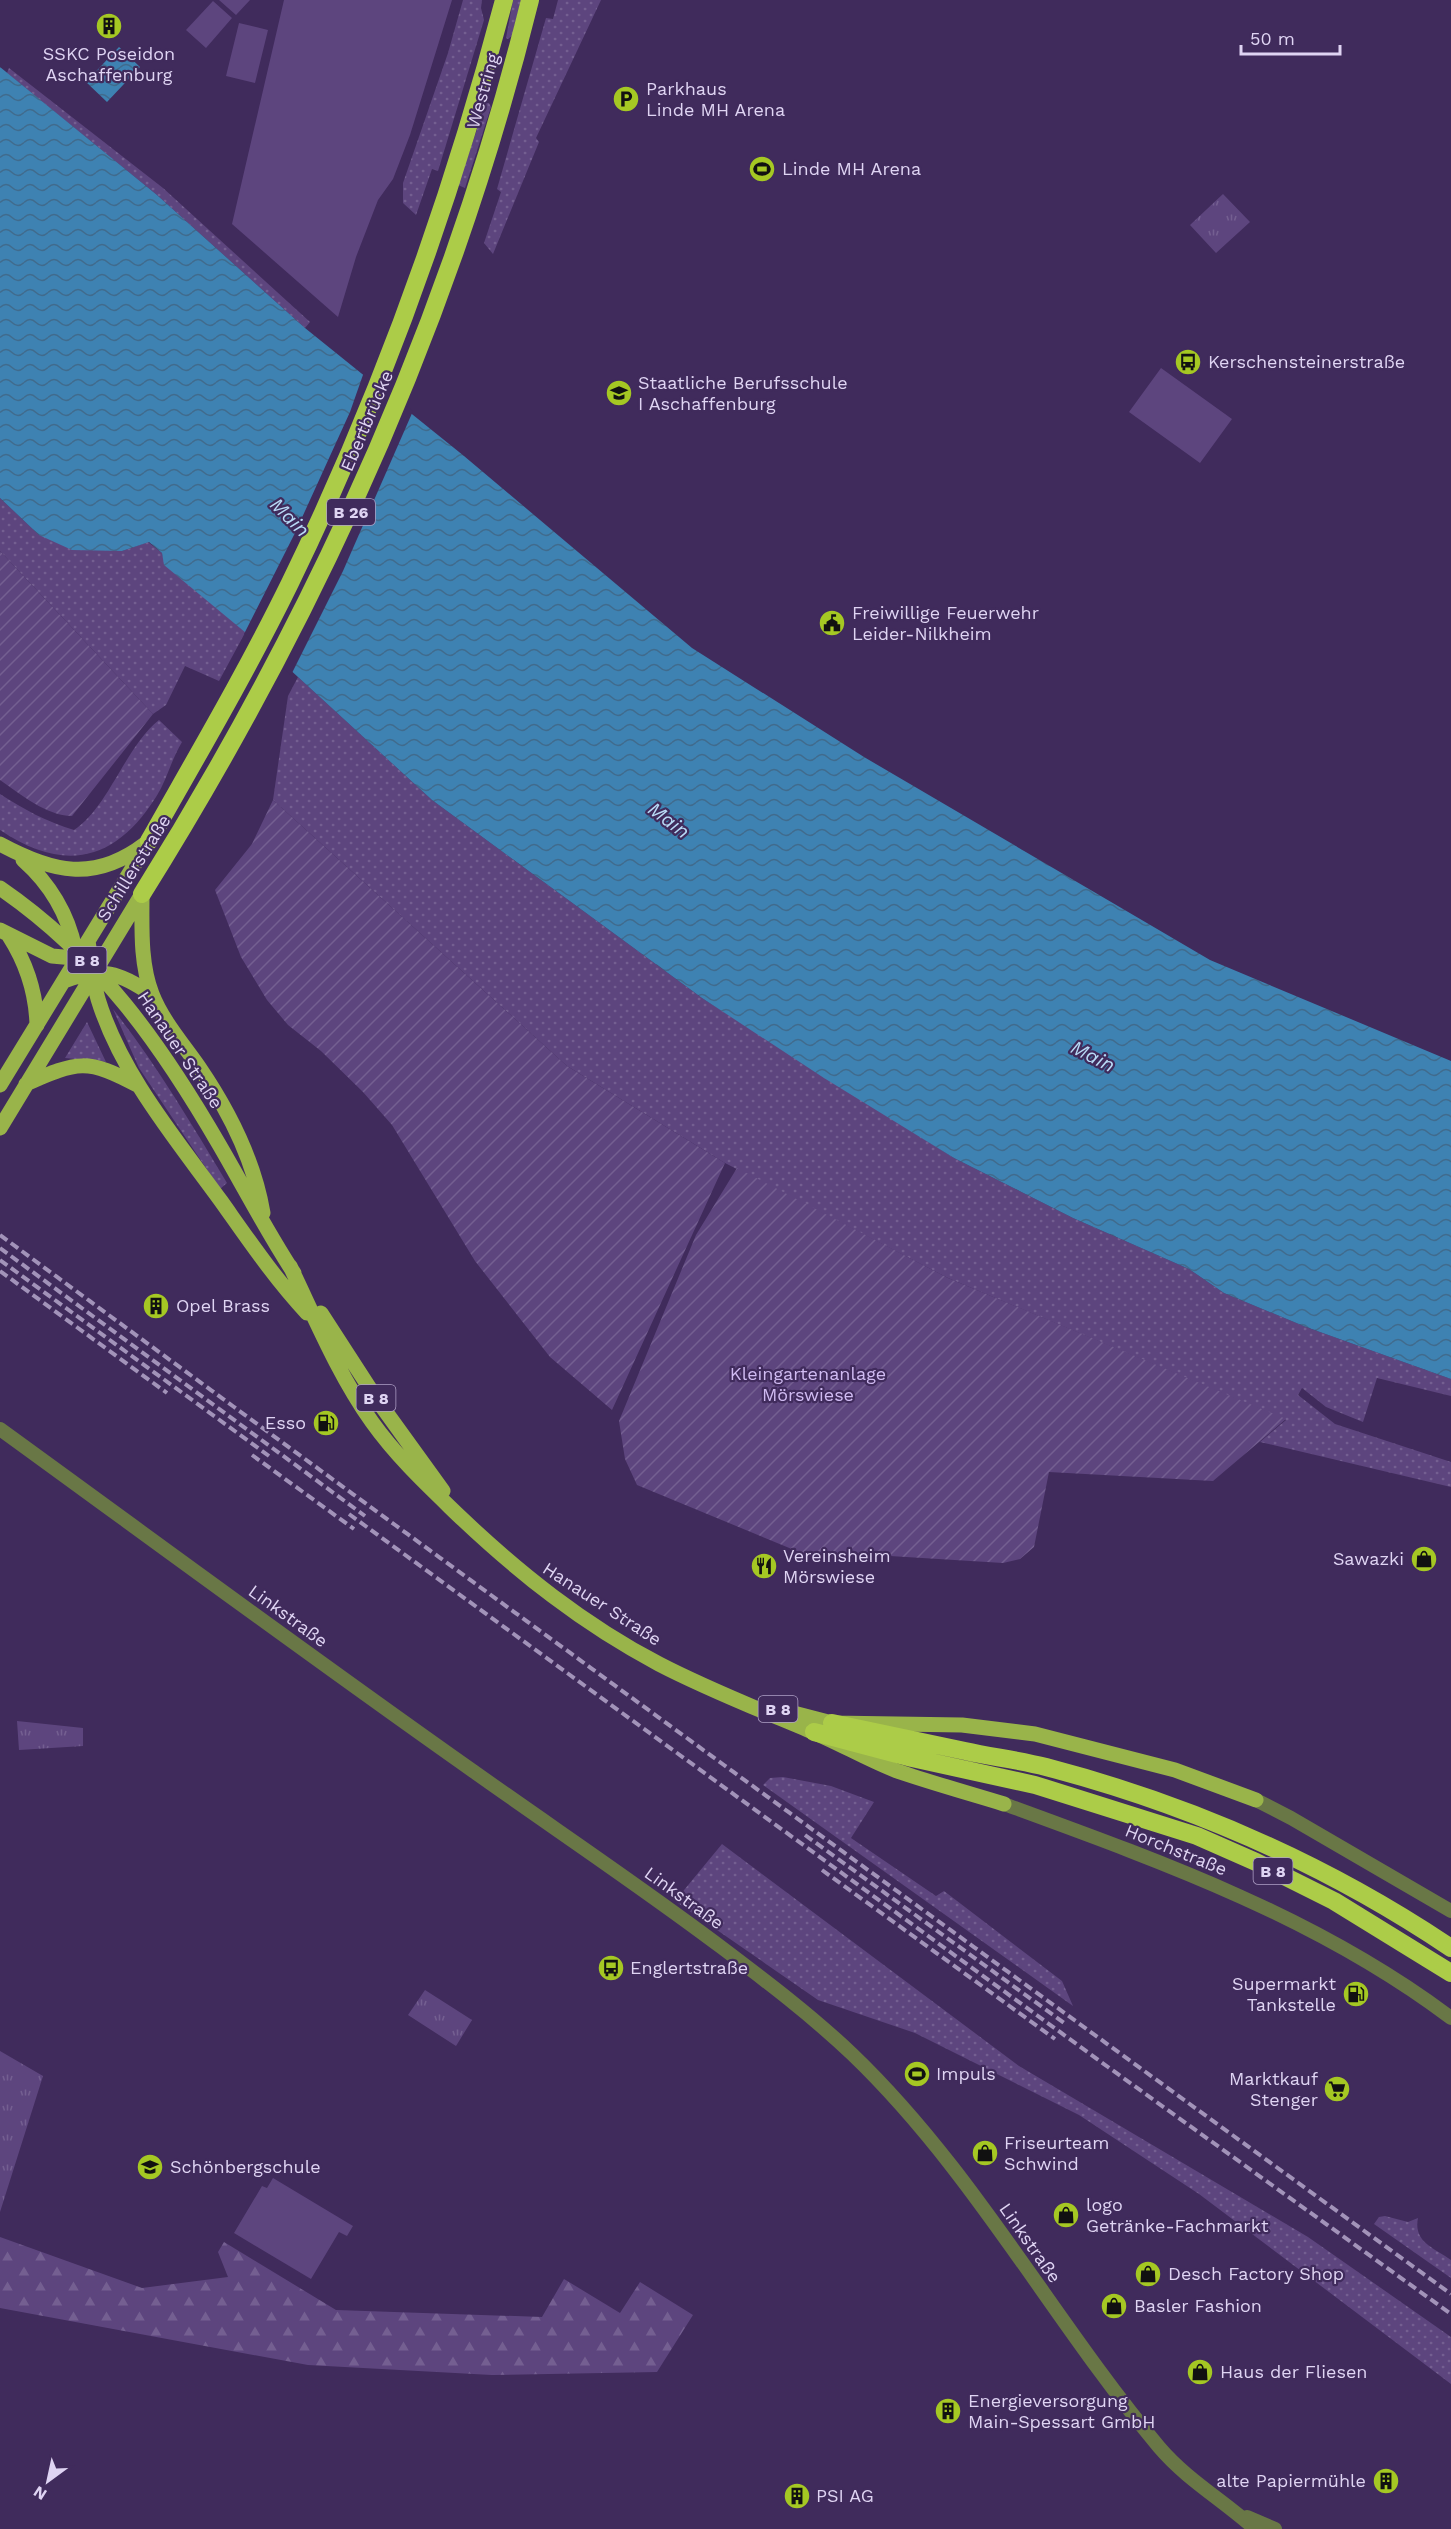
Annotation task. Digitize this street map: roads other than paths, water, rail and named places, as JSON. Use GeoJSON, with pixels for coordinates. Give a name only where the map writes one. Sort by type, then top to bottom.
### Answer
{"type":"FeatureCollection","features":[{"type":"Feature","properties":{"kind":"highway","name":"Westring"},"geometry":{"type":"LineString","coordinates":[[451,186],[504,0]]}},
{"type":"Feature","properties":{"kind":"highway","name":"Westring"},"geometry":{"type":"LineString","coordinates":[[474,193],[497,121],[530,2]]}},
{"type":"Feature","properties":{"kind":"highway","name":"Ebertbrücke"},"geometry":{"type":"LineString","coordinates":[[171,802],[262,639],[333,492],[392,350],[451,186]]}},
{"type":"Feature","properties":{"kind":"highway","name":"Ebertbrücke"},"geometry":{"type":"LineString","coordinates":[[192,815],[283,651],[364,484],[433,312],[474,193]]}},
{"type":"Feature","properties":{"kind":"highway","name":"Schillerstraße"},"geometry":{"type":"LineString","coordinates":[[149,841],[171,802]]}},
{"type":"Feature","properties":{"kind":"highway","name":"Schillerstraße"},"geometry":{"type":"LineString","coordinates":[[142,894],[192,815]]}},
{"type":"Feature","properties":{"kind":"highway","name":"B 8"},"geometry":{"type":"LineString","coordinates":[[832,1723],[1045,1767],[1145,1796],[1198,1815],[1266,1843],[1328,1874],[1406,1918],[1451,1948]]}},
{"type":"Feature","properties":{"kind":"highway","name":"B 8"},"geometry":{"type":"LineString","coordinates":[[814,1732],[912,1758],[1035,1785],[1197,1836],[1256,1862],[1334,1901],[1451,1973]]}},
{"type":"Feature","properties":{"kind":"main road"},"geometry":{"type":"LineString","coordinates":[[0,844],[47,866],[83,869],[118,861],[149,841]]}},
{"type":"Feature","properties":{"kind":"main road","name":"Schillerstraße"},"geometry":{"type":"LineString","coordinates":[[0,1128],[82,992],[88,940],[149,841]]}},
{"type":"Feature","properties":{"kind":"main road"},"geometry":{"type":"LineString","coordinates":[[14,852],[37,874],[56,900],[66,919],[109,1027],[139,1086],[274,1272],[317,1323]]}},
{"type":"Feature","properties":{"kind":"main road","name":"Hanauer Straße"},"geometry":{"type":"LineString","coordinates":[[4,891],[65,939],[96,969],[153,1039],[220,1145],[290,1266],[398,1430],[470,1527]]}},
{"type":"Feature","properties":{"kind":"main road"},"geometry":{"type":"LineString","coordinates":[[142,894],[142,943],[152,995],[202,1072],[241,1140],[257,1184],[265,1225]]}},
{"type":"Feature","properties":{"kind":"main road","name":"Schillerstraße"},"geometry":{"type":"LineString","coordinates":[[85,966],[107,951],[142,894]]}},
{"type":"Feature","properties":{"kind":"main road"},"geometry":{"type":"LineString","coordinates":[[5,933],[52,956],[120,975],[152,995]]}},
{"type":"Feature","properties":{"kind":"main road"},"geometry":{"type":"LineString","coordinates":[[5,933],[27,967],[32,984],[37,1025]]}},
{"type":"Feature","properties":{"kind":"main road"},"geometry":{"type":"LineString","coordinates":[[0,1085],[64,981],[85,966]]}},
{"type":"Feature","properties":{"kind":"main road"},"geometry":{"type":"LineString","coordinates":[[26,1084],[59,1068],[83,1065],[110,1071],[139,1086]]}},
{"type":"Feature","properties":{"kind":"main road","name":"Hanauer Straße"},"geometry":{"type":"LineString","coordinates":[[290,1266],[359,1402],[384,1439],[409,1468],[470,1527],[530,1580],[597,1628],[660,1664],[725,1695]]}},
{"type":"Feature","properties":{"kind":"main road","name":"B 8"},"geometry":{"type":"LineString","coordinates":[[725,1695],[832,1723]]}},
{"type":"Feature","properties":{"kind":"main road","name":"B 8"},"geometry":{"type":"LineString","coordinates":[[725,1695],[814,1732]]}},
{"type":"Feature","properties":{"kind":"main road"},"geometry":{"type":"LineString","coordinates":[[832,1723],[962,1725],[1035,1734],[1175,1770],[1256,1800]]}},
{"type":"Feature","properties":{"kind":"main road"},"geometry":{"type":"LineString","coordinates":[[814,1732],[898,1771],[1004,1804]]}},
{"type":"Feature","properties":{"kind":"street","name":"Linkstraße"},"geometry":{"type":"LineString","coordinates":[[0,1429],[413,1729],[672,1910],[816,2021],[897,2098],[954,2167],[1048,2300],[1159,2446],[1188,2477],[1237,2512],[1255,2529]]}},
{"type":"Feature","properties":{"kind":"street"},"geometry":{"type":"LineString","coordinates":[[1256,1800],[1451,1911]]}},
{"type":"Feature","properties":{"kind":"street","name":"Horchstraße"},"geometry":{"type":"LineString","coordinates":[[1004,1804],[1126,1849],[1252,1900],[1298,1923],[1414,1990],[1451,2018]]}},
{"type":"Feature","properties":{"kind":"street","name":"Linkstraße"},"geometry":{"type":"LineString","coordinates":[[1237,2512],[1275,2529]]}},
{"type":"Feature","properties":{"kind":"water"},"geometry":{"type":"Polygon","coordinates":[[[119,47],[140,67],[107,102],[86,82],[119,47]]]}},
{"type":"Feature","properties":{"kind":"water","name":"Main"},"geometry":{"type":"Polygon","coordinates":[[[0,67],[157,195],[305,328],[464,456],[692,648],[864,757],[1210,960],[1451,1061],[1451,1379],[1306,1327],[1224,1293],[1189,1269],[1073,1218],[954,1158],[824,1078],[702,998],[432,800],[286,666],[164,565],[162,553],[149,542],[122,551],[72,550],[39,535],[0,498],[0,67]]]}},
{"type":"Feature","properties":{"kind":"railway"},"geometry":{"type":"LineString","coordinates":[[0,1235],[1451,2294]]}},
{"type":"Feature","properties":{"kind":"railway"},"geometry":{"type":"LineString","coordinates":[[0,1248],[365,1516]]}},
{"type":"Feature","properties":{"kind":"railway"},"geometry":{"type":"LineString","coordinates":[[0,1260],[269,1456]]}},
{"type":"Feature","properties":{"kind":"railway"},"geometry":{"type":"LineString","coordinates":[[0,1271],[167,1393]]}},
{"type":"Feature","properties":{"kind":"railway"},"geometry":{"type":"LineString","coordinates":[[252,1455],[354,1529]]}},
{"type":"Feature","properties":{"kind":"railway"},"geometry":{"type":"LineString","coordinates":[[349,1514],[1451,2314]]}},
{"type":"Feature","properties":{"kind":"railway"},"geometry":{"type":"LineString","coordinates":[[805,1835],[1067,2025]]}},
{"type":"Feature","properties":{"kind":"railway"},"geometry":{"type":"LineString","coordinates":[[822,1870],[1055,2039]]}},
{"type":"Feature","properties":{"kind":"place","name":"SSKC Poseidon Aschaffenburg"},"geometry":{"type":"Point","coordinates":[109,26]}},
{"type":"Feature","properties":{"kind":"place","name":"Parkhaus Linde MH Arena"},"geometry":{"type":"Point","coordinates":[626,99]}},
{"type":"Feature","properties":{"kind":"place","name":"Linde MH Arena"},"geometry":{"type":"Point","coordinates":[762,169]}},
{"type":"Feature","properties":{"kind":"place","name":"Kerschensteinerstraße"},"geometry":{"type":"Point","coordinates":[1188,362]}},
{"type":"Feature","properties":{"kind":"place","name":"Staatliche Berufsschule I Aschaffenburg"},"geometry":{"type":"Point","coordinates":[619,393]}},
{"type":"Feature","properties":{"kind":"place","name":"Freiwillige Feuerwehr Leider-Nilkheim"},"geometry":{"type":"Point","coordinates":[832,623]}},
{"type":"Feature","properties":{"kind":"place","name":"Opel Brass"},"geometry":{"type":"Point","coordinates":[156,1306]}},
{"type":"Feature","properties":{"kind":"place","name":"Esso"},"geometry":{"type":"Point","coordinates":[326,1423]}},
{"type":"Feature","properties":{"kind":"place","name":"Sawazki"},"geometry":{"type":"Point","coordinates":[1424,1559]}},
{"type":"Feature","properties":{"kind":"place","name":"Vereinsheim Mörswiese"},"geometry":{"type":"Point","coordinates":[764,1566]}},
{"type":"Feature","properties":{"kind":"place","name":"Englertstraße"},"geometry":{"type":"Point","coordinates":[611,1968]}},
{"type":"Feature","properties":{"kind":"place","name":"Supermarkt Tankstelle"},"geometry":{"type":"Point","coordinates":[1356,1994]}},
{"type":"Feature","properties":{"kind":"place","name":"Impuls"},"geometry":{"type":"Point","coordinates":[917,2074]}},
{"type":"Feature","properties":{"kind":"place","name":"Marktkauf Stenger"},"geometry":{"type":"Point","coordinates":[1337,2089]}},
{"type":"Feature","properties":{"kind":"place","name":"Friseurteam Schwind"},"geometry":{"type":"Point","coordinates":[985,2153]}},
{"type":"Feature","properties":{"kind":"place","name":"Schönbergschule"},"geometry":{"type":"Point","coordinates":[150,2167]}},
{"type":"Feature","properties":{"kind":"place","name":"logo Getränke-Fachmarkt"},"geometry":{"type":"Point","coordinates":[1066,2215]}},
{"type":"Feature","properties":{"kind":"place","name":"Desch Factory Shop"},"geometry":{"type":"Point","coordinates":[1148,2274]}},
{"type":"Feature","properties":{"kind":"place","name":"Basler Fashion"},"geometry":{"type":"Point","coordinates":[1114,2306]}},
{"type":"Feature","properties":{"kind":"place","name":"Haus der Fliesen"},"geometry":{"type":"Point","coordinates":[1200,2372]}},
{"type":"Feature","properties":{"kind":"place","name":"Energieversorgung Main-Spessart GmbH"},"geometry":{"type":"Point","coordinates":[948,2411]}},
{"type":"Feature","properties":{"kind":"place","name":"alte Papiermühle"},"geometry":{"type":"Point","coordinates":[1386,2481]}},
{"type":"Feature","properties":{"kind":"place","name":"PSI AG"},"geometry":{"type":"Point","coordinates":[797,2496]}},
{"type":"Feature","properties":{"kind":"park label","name":"Kleingartenanlage Mörswiese"},"geometry":{"type":"Point","coordinates":[808,1384]}}]}
